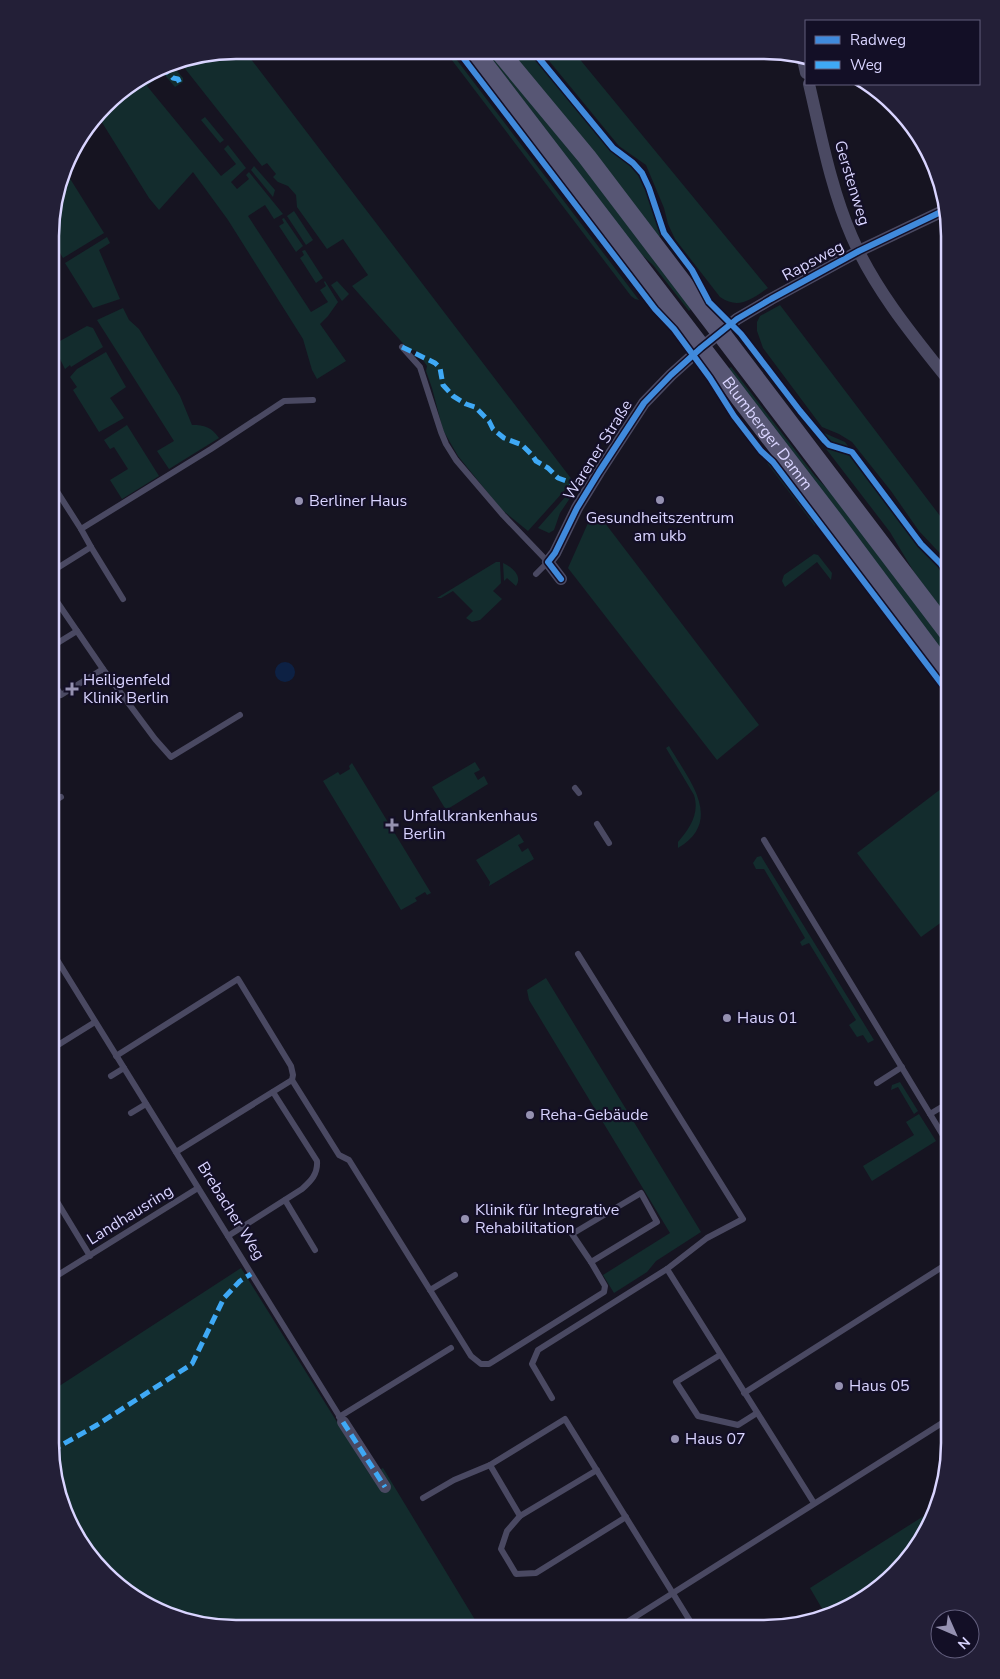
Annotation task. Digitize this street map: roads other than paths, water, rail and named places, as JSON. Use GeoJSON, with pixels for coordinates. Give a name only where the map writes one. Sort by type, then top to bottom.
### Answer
{"type":"FeatureCollection","features":[{"type":"Feature","properties":{"kind":"main road","name":"Blumberger Damm"},"geometry":{"type":"LineString","coordinates":[[480,59],[941,664]]}},
{"type":"Feature","properties":{"kind":"main road","name":"Blumberger Damm"},"geometry":{"type":"LineString","coordinates":[[505,59],[587,157],[941,623]]}},
{"type":"Feature","properties":{"kind":"street","name":"Gerstenweg"},"geometry":{"type":"LineString","coordinates":[[809,85],[831,177],[858,251],[897,313],[941,370]]}},
{"type":"Feature","properties":{"kind":"street","name":"Rapsweg"},"geometry":{"type":"LineString","coordinates":[[701,348],[737,319],[771,299],[858,251],[940,212]]}},
{"type":"Feature","properties":{"kind":"street","name":"Warener Straße"},"geometry":{"type":"LineString","coordinates":[[548,562],[555,553],[577,508],[644,403],[701,348]]}},
{"type":"Feature","properties":{"kind":"street"},"geometry":{"type":"LineString","coordinates":[[548,562],[561,579]]}},
{"type":"Feature","properties":{"kind":"street","name":"Brebacher Weg"},"geometry":{"type":"LineString","coordinates":[[341,1419],[385,1487]]}},
{"type":"Feature","properties":{"kind":"lane"},"geometry":{"type":"LineString","coordinates":[[402,347],[420,367],[441,432],[456,460],[503,515],[548,562],[536,574]]}},
{"type":"Feature","properties":{"kind":"lane"},"geometry":{"type":"LineString","coordinates":[[81,529],[211,449],[284,401],[313,400]]}},
{"type":"Feature","properties":{"kind":"lane"},"geometry":{"type":"LineString","coordinates":[[59,495],[123,598]]}},
{"type":"Feature","properties":{"kind":"lane"},"geometry":{"type":"LineString","coordinates":[[59,567],[91,547]]}},
{"type":"Feature","properties":{"kind":"lane"},"geometry":{"type":"LineString","coordinates":[[59,605],[103,669],[155,739],[171,756],[240,715]]}},
{"type":"Feature","properties":{"kind":"lane"},"geometry":{"type":"LineString","coordinates":[[59,642],[77,631]]}},
{"type":"Feature","properties":{"kind":"lane"},"geometry":{"type":"LineString","coordinates":[[59,692],[61,695],[103,669]]}},
{"type":"Feature","properties":{"kind":"lane"},"geometry":{"type":"LineString","coordinates":[[597,824],[609,843]]}},
{"type":"Feature","properties":{"kind":"lane"},"geometry":{"type":"LineString","coordinates":[[764,840],[941,1132]]}},
{"type":"Feature","properties":{"kind":"lane"},"geometry":{"type":"LineString","coordinates":[[552,1398],[532,1364],[538,1350],[667,1269],[707,1238],[743,1219],[578,954]]}},
{"type":"Feature","properties":{"kind":"lane","name":"Brebacher Weg"},"geometry":{"type":"LineString","coordinates":[[59,963],[341,1419]]}},
{"type":"Feature","properties":{"kind":"lane"},"geometry":{"type":"LineString","coordinates":[[116,1056],[238,979],[291,1066],[292,1080],[339,1155],[349,1160],[470,1356],[482,1364],[489,1364],[604,1292],[606,1286],[572,1234],[641,1193],[657,1222],[591,1262]]}},
{"type":"Feature","properties":{"kind":"lane"},"geometry":{"type":"LineString","coordinates":[[59,1044],[95,1022]]}},
{"type":"Feature","properties":{"kind":"lane"},"geometry":{"type":"LineString","coordinates":[[877,1083],[902,1067]]}},
{"type":"Feature","properties":{"kind":"lane"},"geometry":{"type":"LineString","coordinates":[[111,1076],[124,1068]]}},
{"type":"Feature","properties":{"kind":"lane"},"geometry":{"type":"LineString","coordinates":[[176,1152],[292,1080]]}},
{"type":"Feature","properties":{"kind":"lane"},"geometry":{"type":"LineString","coordinates":[[228,1236],[302,1189],[312,1180],[317,1169],[317,1161],[273,1092]]}},
{"type":"Feature","properties":{"kind":"lane"},"geometry":{"type":"LineString","coordinates":[[131,1113],[146,1104]]}},
{"type":"Feature","properties":{"kind":"lane"},"geometry":{"type":"LineString","coordinates":[[930,1114],[941,1107]]}},
{"type":"Feature","properties":{"kind":"lane","name":"Landhausring"},"geometry":{"type":"LineString","coordinates":[[59,1275],[198,1188]]}},
{"type":"Feature","properties":{"kind":"lane"},"geometry":{"type":"LineString","coordinates":[[285,1200],[315,1250]]}},
{"type":"Feature","properties":{"kind":"lane"},"geometry":{"type":"LineString","coordinates":[[59,1205],[90,1256]]}},
{"type":"Feature","properties":{"kind":"lane"},"geometry":{"type":"LineString","coordinates":[[744,1393],[941,1268]]}},
{"type":"Feature","properties":{"kind":"lane"},"geometry":{"type":"LineString","coordinates":[[667,1269],[814,1504]]}},
{"type":"Feature","properties":{"kind":"lane"},"geometry":{"type":"LineString","coordinates":[[430,1290],[455,1275]]}},
{"type":"Feature","properties":{"kind":"lane"},"geometry":{"type":"LineString","coordinates":[[341,1419],[451,1348]]}},
{"type":"Feature","properties":{"kind":"lane"},"geometry":{"type":"LineString","coordinates":[[720,1355],[676,1382],[698,1416],[738,1425],[757,1413]]}},
{"type":"Feature","properties":{"kind":"lane"},"geometry":{"type":"LineString","coordinates":[[423,1498],[454,1480],[490,1465],[565,1418],[690,1620]]}},
{"type":"Feature","properties":{"kind":"lane"},"geometry":{"type":"LineString","coordinates":[[630,1620],[941,1424]]}},
{"type":"Feature","properties":{"kind":"lane"},"geometry":{"type":"LineString","coordinates":[[490,1465],[520,1516]]}},
{"type":"Feature","properties":{"kind":"lane"},"geometry":{"type":"LineString","coordinates":[[597,1470],[520,1516],[507,1531],[501,1549],[516,1574],[536,1573],[626,1517]]}},
{"type":"Feature","properties":{"kind":"water"},"geometry":{"type":"Polygon","coordinates":[[[285,662],[292,665],[295,672],[292,679],[285,682],[278,679],[275,672],[278,665],[285,662]]]}},
{"type":"Feature","properties":{"kind":"place","name":"Gesundheitszentrum am ukb"},"geometry":{"type":"Point","coordinates":[660,500]}},
{"type":"Feature","properties":{"kind":"place","name":"Berliner Haus"},"geometry":{"type":"Point","coordinates":[299,501]}},
{"type":"Feature","properties":{"kind":"place","name":"Heiligenfeld Klinik Berlin"},"geometry":{"type":"Point","coordinates":[72,689]}},
{"type":"Feature","properties":{"kind":"place","name":"Unfallkrankenhaus Berlin"},"geometry":{"type":"Point","coordinates":[392,825]}},
{"type":"Feature","properties":{"kind":"place","name":"Haus 01"},"geometry":{"type":"Point","coordinates":[727,1018]}},
{"type":"Feature","properties":{"kind":"place","name":"Reha-Gebäude"},"geometry":{"type":"Point","coordinates":[530,1115]}},
{"type":"Feature","properties":{"kind":"place","name":"Klinik für Integrative Rehabilitation"},"geometry":{"type":"Point","coordinates":[465,1219]}},
{"type":"Feature","properties":{"kind":"place","name":"Haus 05"},"geometry":{"type":"Point","coordinates":[839,1386]}},
{"type":"Feature","properties":{"kind":"place","name":"Haus 07"},"geometry":{"type":"Point","coordinates":[675,1439]}}]}
